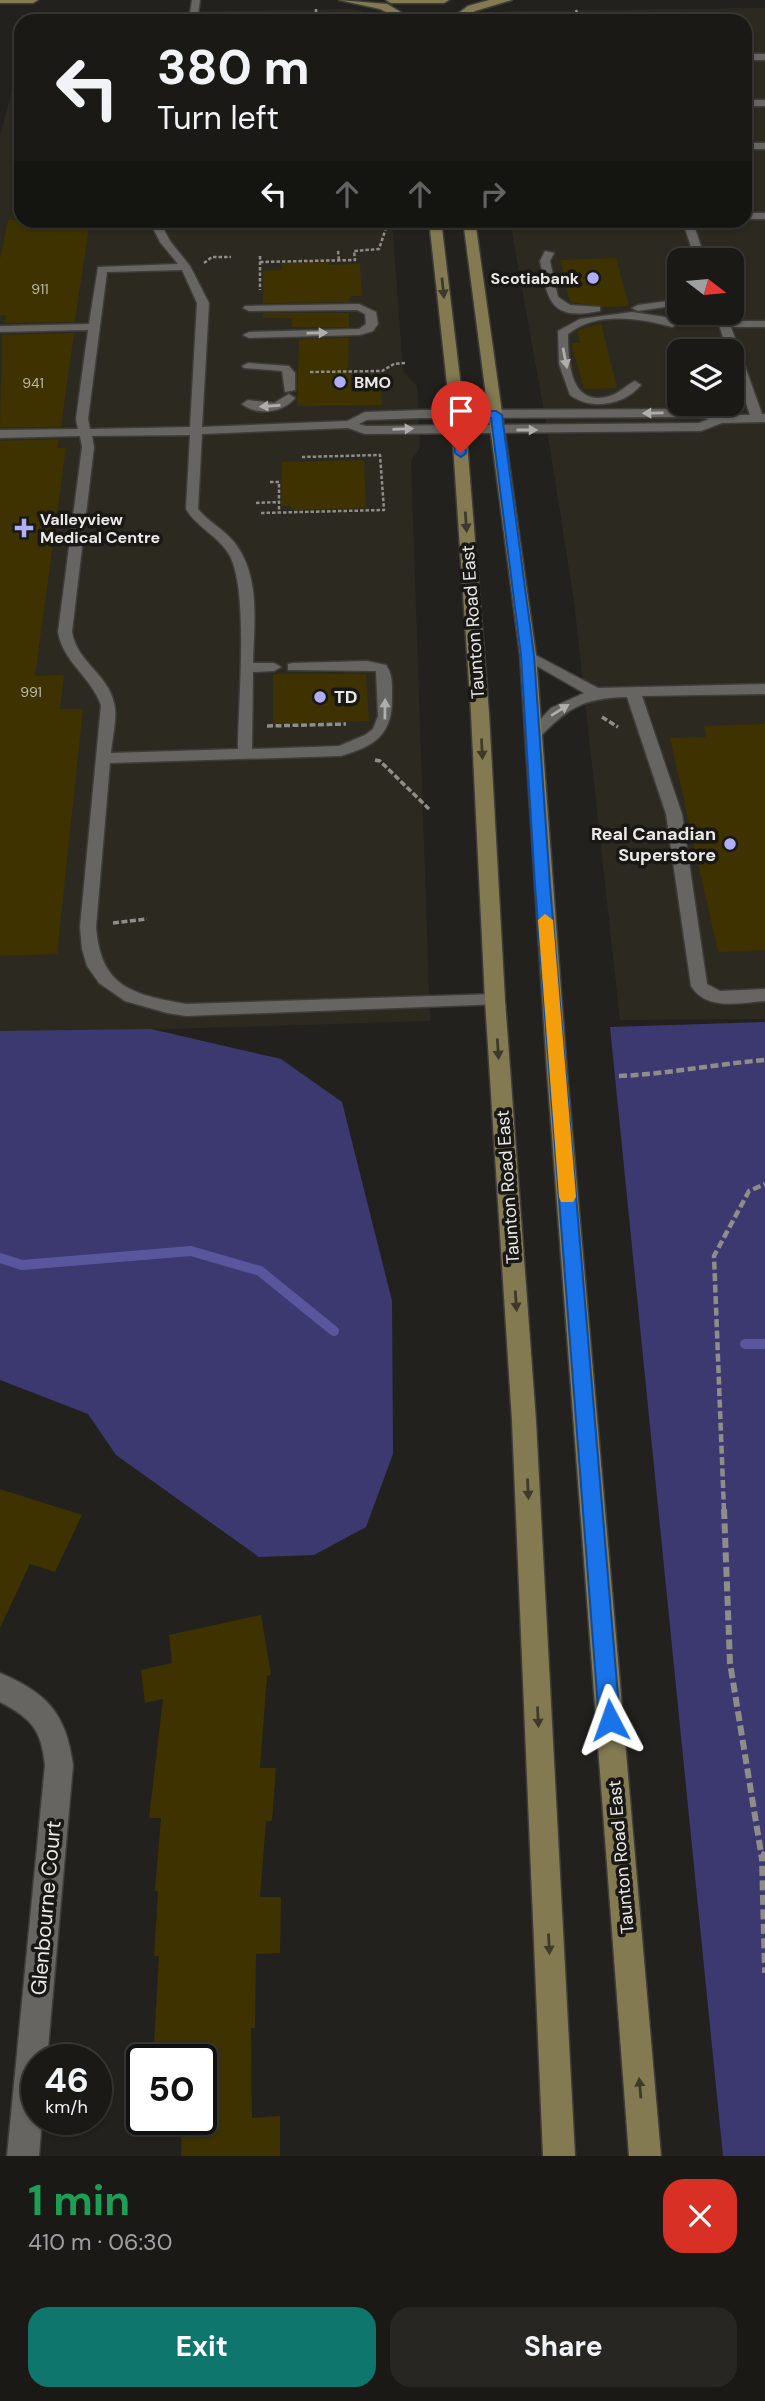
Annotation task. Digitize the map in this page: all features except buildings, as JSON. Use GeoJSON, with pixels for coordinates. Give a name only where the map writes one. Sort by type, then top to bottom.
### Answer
{"type":"FeatureCollection","features":[{"type":"Feature","properties":{"kind":"main road"},"geometry":{"type":"LineString","coordinates":[[0,0],[33,0]]}},
{"type":"Feature","properties":{"kind":"main road"},"geometry":{"type":"LineString","coordinates":[[344,0],[383,6],[398,14]]}},
{"type":"Feature","properties":{"kind":"main road"},"geometry":{"type":"LineString","coordinates":[[391,0],[444,0]]}},
{"type":"Feature","properties":{"kind":"main road"},"geometry":{"type":"LineString","coordinates":[[463,14],[470,9],[507,0]]}},
{"type":"Feature","properties":{"kind":"main road","name":"Taunton Road East"},"geometry":{"type":"LineString","coordinates":[[436,228],[458,422],[480,713],[495,1000],[524,1421],[559,2156]]}},
{"type":"Feature","properties":{"kind":"main road","name":"Taunton Road East"},"geometry":{"type":"LineString","coordinates":[[470,228],[528,655],[532,737],[645,2156]]}},
{"type":"Feature","properties":{"kind":"street","name":"Glenbourne Court"},"geometry":{"type":"LineString","coordinates":[[0,1687],[26,1700],[52,1724],[59,1765],[23,2156]]}},
{"type":"Feature","properties":{"kind":"lane"},"geometry":{"type":"LineString","coordinates":[[158,228],[165,242],[185,267],[203,306],[192,509],[200,520],[230,545],[241,565],[247,597],[245,754]]}},
{"type":"Feature","properties":{"kind":"lane"},"geometry":{"type":"LineString","coordinates":[[690,228],[697,248]]}},
{"type":"Feature","properties":{"kind":"lane"},"geometry":{"type":"LineString","coordinates":[[549,253],[545,261],[555,300],[559,305],[577,309],[638,308],[667,302],[629,301]]}},
{"type":"Feature","properties":{"kind":"lane"},"geometry":{"type":"LineString","coordinates":[[185,267],[102,269],[82,419],[88,447],[65,638],[70,650],[98,681],[106,697],[108,712],[88,942],[96,970],[104,981],[120,992],[171,1007],[203,1011],[495,1000]]}},
{"type":"Feature","properties":{"kind":"lane"},"geometry":{"type":"LineString","coordinates":[[555,300],[568,303],[604,302]]}},
{"type":"Feature","properties":{"kind":"lane"},"geometry":{"type":"LineString","coordinates":[[249,308],[359,307],[370,312],[372,324],[369,329],[360,332],[249,335]]}},
{"type":"Feature","properties":{"kind":"lane"},"geometry":{"type":"LineString","coordinates":[[635,386],[625,396],[610,400],[590,399],[573,392],[561,335],[579,321],[640,316],[667,322]]}},
{"type":"Feature","properties":{"kind":"lane"},"geometry":{"type":"LineString","coordinates":[[744,322],[765,324]]}},
{"type":"Feature","properties":{"kind":"lane"},"geometry":{"type":"LineString","coordinates":[[0,434],[349,424],[365,430],[458,422],[701,427],[720,419],[761,418],[725,326]]}},
{"type":"Feature","properties":{"kind":"lane"},"geometry":{"type":"LineString","coordinates":[[0,329],[94,327]]}},
{"type":"Feature","properties":{"kind":"lane"},"geometry":{"type":"LineString","coordinates":[[248,366],[276,366],[287,369],[289,394],[285,404],[277,406],[248,404]]}},
{"type":"Feature","properties":{"kind":"lane"},"geometry":{"type":"LineString","coordinates":[[528,655],[596,694]]}},
{"type":"Feature","properties":{"kind":"lane"},"geometry":{"type":"LineString","coordinates":[[103,758],[341,751],[369,741],[380,733],[385,721],[384,670],[372,665],[293,667]]}},
{"type":"Feature","properties":{"kind":"lane"},"geometry":{"type":"LineString","coordinates":[[246,668],[274,667]]}},
{"type":"Feature","properties":{"kind":"lane"},"geometry":{"type":"LineString","coordinates":[[532,737],[555,711],[596,694],[765,689]]}},
{"type":"Feature","properties":{"kind":"lane"},"geometry":{"type":"LineString","coordinates":[[633,692],[674,814],[699,986],[708,995],[717,997],[765,995]]}},
{"type":"Feature","properties":{"kind":"path"},"geometry":{"type":"LineString","coordinates":[[316,9],[316,14]]}},
{"type":"Feature","properties":{"kind":"path"},"geometry":{"type":"LineString","coordinates":[[576,10],[577,14]]}},
{"type":"Feature","properties":{"kind":"path"},"geometry":{"type":"LineString","coordinates":[[260,262],[355,260],[355,251],[378,250],[386,228]]}},
{"type":"Feature","properties":{"kind":"path"},"geometry":{"type":"LineString","coordinates":[[338,251],[339,260]]}},
{"type":"Feature","properties":{"kind":"path"},"geometry":{"type":"LineString","coordinates":[[260,256],[260,297]]}},
{"type":"Feature","properties":{"kind":"path"},"geometry":{"type":"LineString","coordinates":[[308,372],[382,371],[394,364],[405,363]]}},
{"type":"Feature","properties":{"kind":"path"},"geometry":{"type":"LineString","coordinates":[[261,513],[384,510],[380,455],[302,457]]}},
{"type":"Feature","properties":{"kind":"path"},"geometry":{"type":"LineString","coordinates":[[270,482],[279,482],[279,513]]}},
{"type":"Feature","properties":{"kind":"path"},"geometry":{"type":"LineString","coordinates":[[256,503],[279,502]]}},
{"type":"Feature","properties":{"kind":"path"},"geometry":{"type":"LineString","coordinates":[[597,716],[613,722],[624,733]]}},
{"type":"Feature","properties":{"kind":"path"},"geometry":{"type":"LineString","coordinates":[[266,726],[288,728],[348,724]]}},
{"type":"Feature","properties":{"kind":"path"},"geometry":{"type":"LineString","coordinates":[[367,760],[380,761],[429,808]]}},
{"type":"Feature","properties":{"kind":"path"},"geometry":{"type":"LineString","coordinates":[[111,931],[111,924],[116,921],[147,919]]}},
{"type":"Feature","properties":{"kind":"path"},"geometry":{"type":"LineString","coordinates":[[619,1076],[668,1074],[719,1064],[765,1060]]}},
{"type":"Feature","properties":{"kind":"path"},"geometry":{"type":"LineString","coordinates":[[765,1184],[749,1191],[714,1256],[730,1663],[763,1856],[765,1973]]}},
{"type":"Feature","properties":{"kind":"shaded area"},"geometry":{"type":"Polygon","coordinates":[[[765,8],[765,1019],[620,1020],[574,601],[511,228],[752,228],[752,14],[500,14],[506,11],[765,8]]]}},
{"type":"Feature","properties":{"kind":"shaded area"},"geometry":{"type":"Polygon","coordinates":[[[349,9],[362,11],[363,14],[33,14],[349,9]]]}},
{"type":"Feature","properties":{"kind":"shaded area"},"geometry":{"type":"Polygon","coordinates":[[[14,84],[14,228],[393,228],[403,371],[417,386],[418,402],[420,448],[411,461],[430,1021],[71,1032],[0,1031],[0,135],[14,84]]]}},
{"type":"Feature","properties":{"kind":"shaded area"},"geometry":{"type":"Polygon","coordinates":[[[765,1022],[765,2156],[723,2156],[610,1027],[765,1022]]]}},
{"type":"Feature","properties":{"kind":"shaded area"},"geometry":{"type":"Polygon","coordinates":[[[151,1029],[281,1059],[342,1102],[392,1301],[393,1454],[366,1527],[314,1555],[259,1557],[116,1455],[88,1414],[0,1380],[0,1031],[151,1029]]]}},
{"type":"Feature","properties":{"kind":"waterway"},"geometry":{"type":"LineString","coordinates":[[0,1258],[22,1265],[191,1251],[260,1271],[334,1331]]}},
{"type":"Feature","properties":{"kind":"waterway"},"geometry":{"type":"LineString","coordinates":[[745,1344],[765,1344]]}},
{"type":"Feature","properties":{"kind":"slow traffic"},"geometry":{"type":"LineString","coordinates":[[545,920],[567,1197]]}},
{"type":"Feature","properties":{"kind":"place","name":"Scotiabank"},"geometry":{"type":"Point","coordinates":[593,278]}},
{"type":"Feature","properties":{"kind":"place","name":"BMO"},"geometry":{"type":"Point","coordinates":[340,382]}},
{"type":"Feature","properties":{"kind":"place","name":"Valleyview Medical Centre"},"geometry":{"type":"Point","coordinates":[24,528]}},
{"type":"Feature","properties":{"kind":"place","name":"TD"},"geometry":{"type":"Point","coordinates":[320,697]}},
{"type":"Feature","properties":{"kind":"place","name":"Real Canadian Superstore"},"geometry":{"type":"Point","coordinates":[730,844]}},
{"type":"Feature","properties":{"kind":"route"},"geometry":{"type":"LineString","coordinates":[[461,453],[457,414],[496,415],[528,655],[542,885],[610,1720]]}}]}
